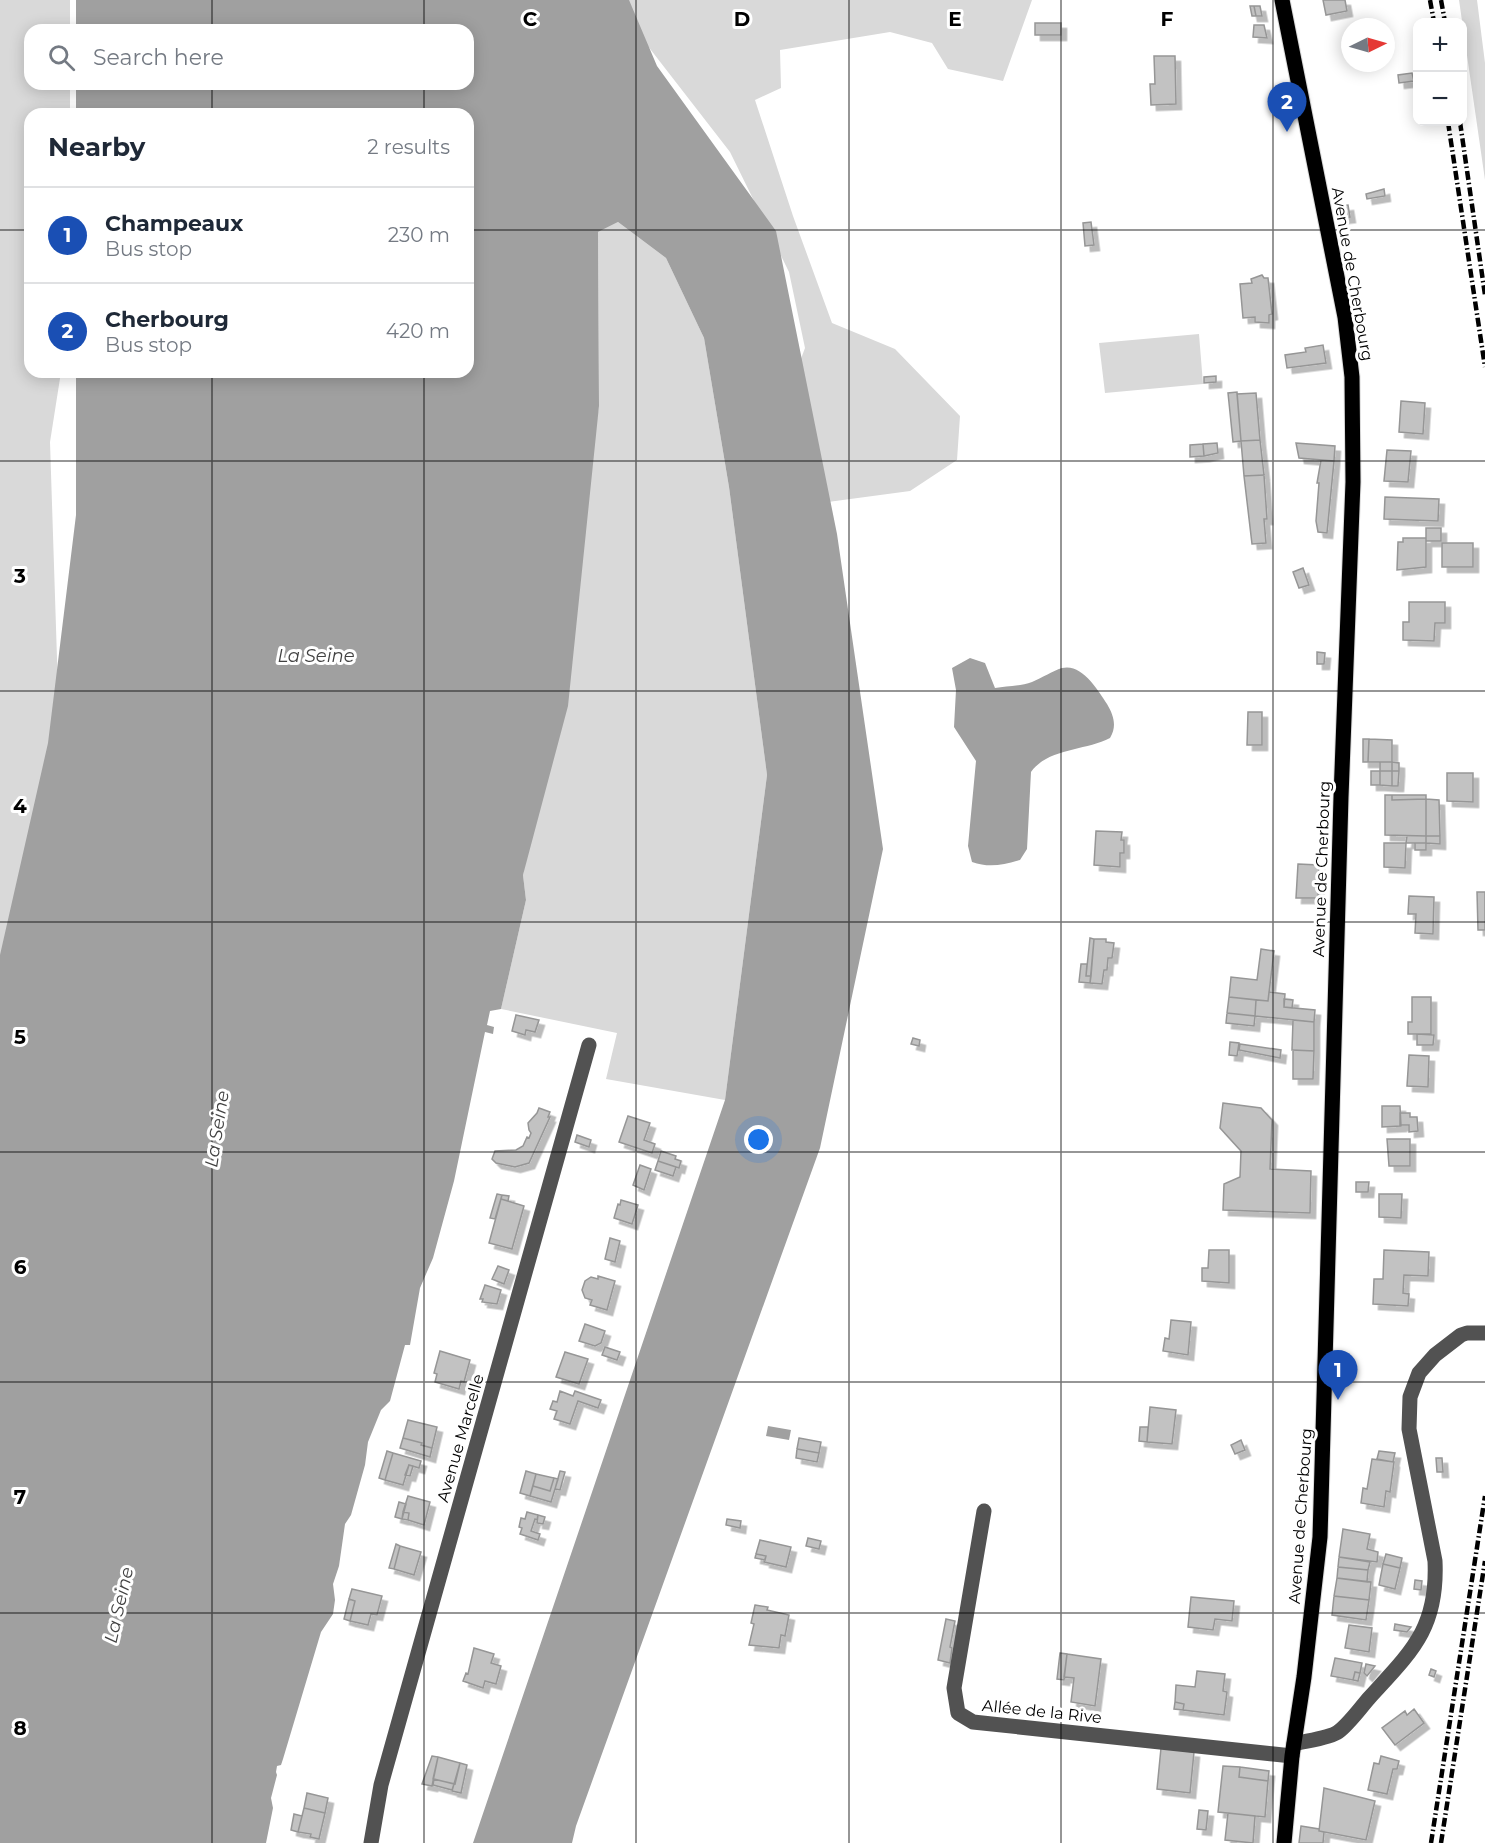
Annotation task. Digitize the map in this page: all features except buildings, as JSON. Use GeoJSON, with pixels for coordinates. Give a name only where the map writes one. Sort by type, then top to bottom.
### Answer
{"type":"FeatureCollection","features":[{"type":"Feature","properties":{"kind":"main road","name":"Avenue de Cherbourg"},"geometry":{"type":"LineString","coordinates":[[1282,0],[1345,317],[1353,389],[1353,482],[1341,797],[1320,1537],[1293,1750],[1284,1843]]}},
{"type":"Feature","properties":{"kind":"street","name":"Avenue Marcelle"},"geometry":{"type":"LineString","coordinates":[[371,1843],[381,1785],[589,1045]]}},
{"type":"Feature","properties":{"kind":"street"},"geometry":{"type":"LineString","coordinates":[[1293,1750],[1338,1732],[1411,1652],[1421,1636],[1432,1606],[1436,1575],[1409,1429],[1410,1397],[1419,1373],[1435,1355],[1461,1335],[1481,1333]]}},
{"type":"Feature","properties":{"kind":"street","name":"Allée de la Rive"},"geometry":{"type":"LineString","coordinates":[[984,1511],[954,1688],[958,1713],[973,1722],[1293,1750]]}},
{"type":"Feature","properties":{"kind":"shaded area"},"geometry":{"type":"Polygon","coordinates":[[[0,0],[70,0],[70,24],[24,24],[24,90],[70,90],[70,108],[24,108],[24,378],[60,378],[50,442],[60,751],[0,962],[0,0]]]}},
{"type":"Feature","properties":{"kind":"shaded area"},"geometry":{"type":"Polygon","coordinates":[[[622,0],[1032,0],[1003,81],[948,69],[932,43],[890,32],[780,50],[781,88],[755,100],[793,216],[832,323],[895,349],[960,416],[957,460],[910,491],[813,504],[796,372],[805,348],[789,272],[730,152],[630,23],[622,0]]]}},
{"type":"Feature","properties":{"kind":"shaded area"},"geometry":{"type":"Polygon","coordinates":[[[1459,0],[1477,0],[1485,63],[1485,180],[1467,55],[1467,18],[1462,18],[1459,0]]]}},
{"type":"Feature","properties":{"kind":"shaded area"},"geometry":{"type":"Polygon","coordinates":[[[618,222],[666,258],[704,338],[729,487],[767,775],[725,1100],[606,1079],[617,1033],[501,1009],[526,900],[523,875],[599,406],[598,232],[618,222]]]}},
{"type":"Feature","properties":{"kind":"shaded area"},"geometry":{"type":"Polygon","coordinates":[[[1199,334],[1203,384],[1105,393],[1099,343],[1199,334]]]}},
{"type":"Feature","properties":{"kind":"water","name":"La Seine"},"geometry":{"type":"Polygon","coordinates":[[[76,0],[629,0],[657,66],[776,231],[837,534],[883,849],[820,1148],[576,1826],[572,1843],[473,1843],[725,1100],[767,775],[729,487],[704,338],[666,258],[618,222],[598,232],[599,406],[568,706],[523,875],[526,900],[501,1009],[490,1011],[487,1025],[494,1027],[493,1034],[485,1032],[454,1181],[433,1258],[420,1288],[410,1345],[405,1345],[390,1401],[381,1410],[368,1442],[365,1465],[351,1515],[345,1524],[339,1566],[333,1584],[335,1600],[333,1614],[321,1632],[283,1759],[281,1765],[277,1766],[271,1798],[273,1808],[266,1843],[0,1843],[0,955],[48,743],[76,515],[76,378],[474,378],[474,108],[76,108],[76,90],[474,90],[474,24],[76,24],[76,0]]]}},
{"type":"Feature","properties":{"kind":"water"},"geometry":{"type":"Polygon","coordinates":[[[970,658],[985,663],[995,688],[1028,683],[1062,668],[1076,670],[1089,679],[1099,692],[1114,721],[1110,738],[1047,758],[1031,772],[1027,849],[1020,860],[1002,864],[984,865],[972,862],[968,846],[976,761],[954,727],[956,690],[952,668],[970,658]]]}},
{"type":"Feature","properties":{"kind":"water"},"geometry":{"type":"Polygon","coordinates":[[[768,1426],[791,1430],[789,1440],[766,1436],[768,1426]]]}},
{"type":"Feature","properties":{"kind":"railway"},"geometry":{"type":"LineString","coordinates":[[1430,0],[1433,18]]}},
{"type":"Feature","properties":{"kind":"railway"},"geometry":{"type":"LineString","coordinates":[[1441,0],[1444,18]]}},
{"type":"Feature","properties":{"kind":"railway"},"geometry":{"type":"LineString","coordinates":[[1449,126],[1485,367]]}},
{"type":"Feature","properties":{"kind":"railway"},"geometry":{"type":"LineString","coordinates":[[1461,126],[1485,295]]}},
{"type":"Feature","properties":{"kind":"railway"},"geometry":{"type":"LineString","coordinates":[[1431,1843],[1485,1496]]}},
{"type":"Feature","properties":{"kind":"railway"},"geometry":{"type":"LineString","coordinates":[[1441,1843],[1485,1561]]}},
{"type":"Feature","properties":{"kind":"place","name":"Cherbourg"},"geometry":{"type":"Point","coordinates":[1287,132]}},
{"type":"Feature","properties":{"kind":"place","name":"Champeaux"},"geometry":{"type":"Point","coordinates":[1338,1400]}}]}
